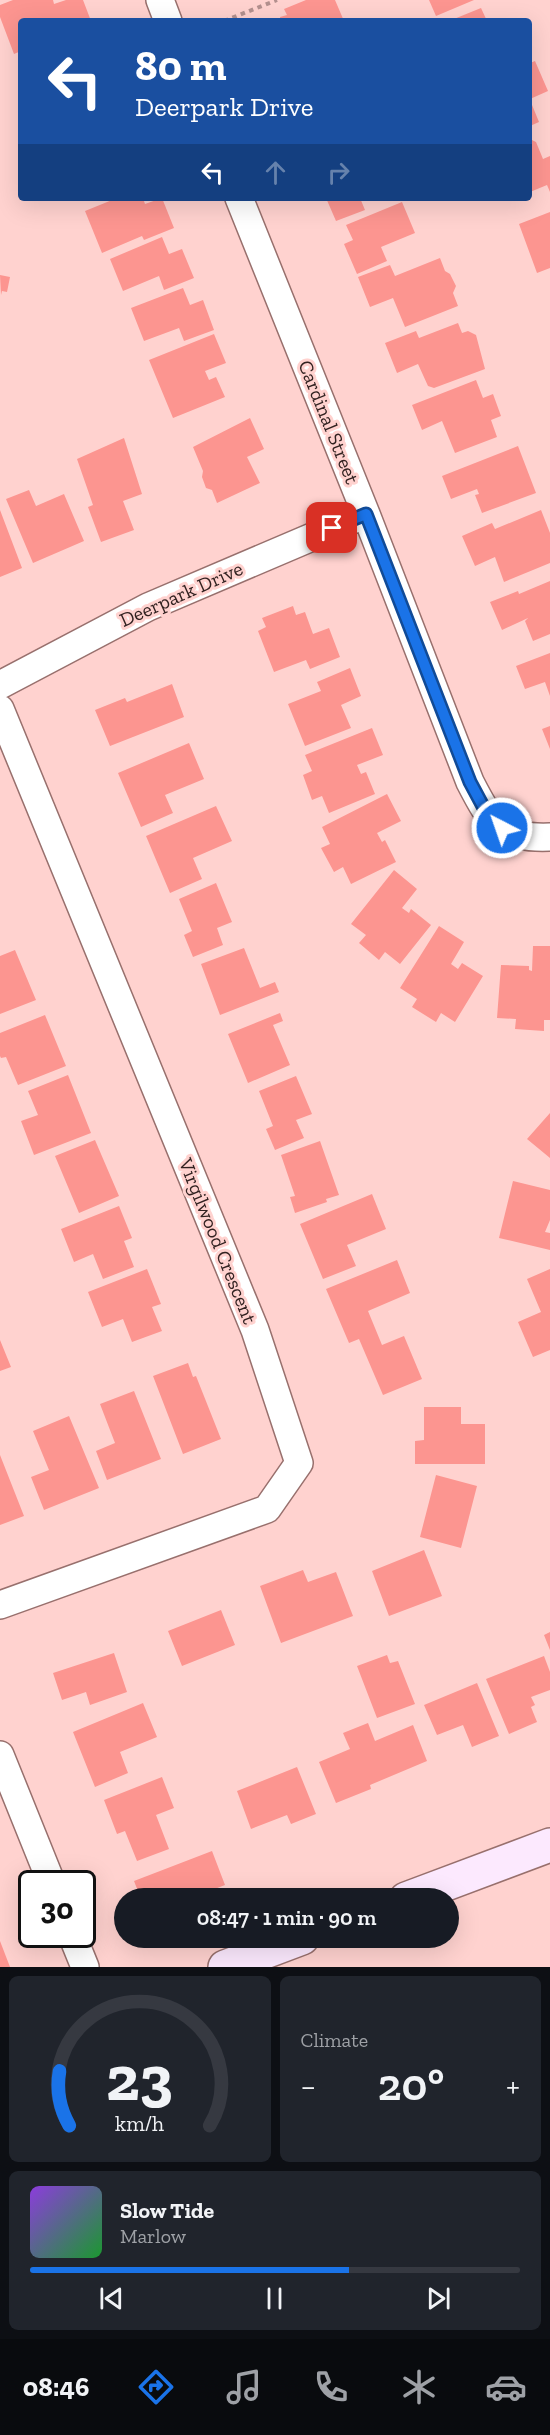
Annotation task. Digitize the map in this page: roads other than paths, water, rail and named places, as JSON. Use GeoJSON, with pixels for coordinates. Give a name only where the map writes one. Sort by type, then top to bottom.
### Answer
{"type":"FeatureCollection","features":[{"type":"Feature","properties":{"kind":"main road"},"geometry":{"type":"LineString","coordinates":[[435,1888],[550,1845]]}},
{"type":"Feature","properties":{"kind":"main road"},"geometry":{"type":"LineString","coordinates":[[225,1967],[275,1948]]}},
{"type":"Feature","properties":{"kind":"street"},"geometry":{"type":"LineString","coordinates":[[160,0],[167,18]]}},
{"type":"Feature","properties":{"kind":"street","name":"Cardinal Street"},"geometry":{"type":"LineString","coordinates":[[240,201],[366,514],[470,782],[485,810],[502,828],[527,838],[550,837]]}},
{"type":"Feature","properties":{"kind":"street","name":"Deerpark Drive"},"geometry":{"type":"LineString","coordinates":[[0,685],[148,607],[366,514]]}},
{"type":"Feature","properties":{"kind":"street","name":"Virgilwood Crescent"},"geometry":{"type":"LineString","coordinates":[[0,709],[255,1330],[299,1463],[267,1509],[0,1605]]}},
{"type":"Feature","properties":{"kind":"street"},"geometry":{"type":"LineString","coordinates":[[0,1755],[46,1870]]}},
{"type":"Feature","properties":{"kind":"street"},"geometry":{"type":"LineString","coordinates":[[77,1948],[85,1967]]}}]}
